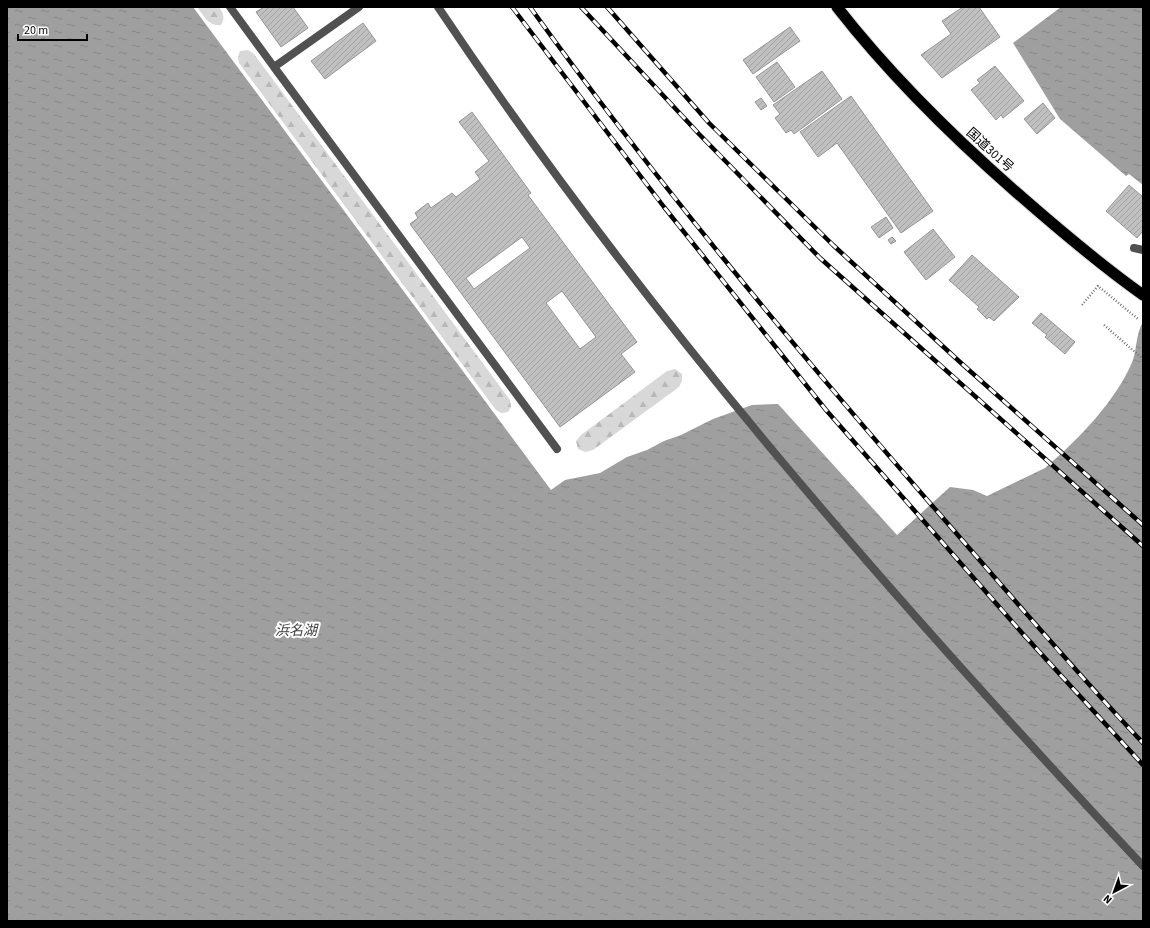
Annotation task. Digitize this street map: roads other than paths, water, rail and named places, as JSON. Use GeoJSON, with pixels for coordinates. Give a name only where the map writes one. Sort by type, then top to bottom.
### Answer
{"type":"FeatureCollection","features":[{"type":"Feature","properties":{"kind":"highway","name":"国道301号"},"geometry":{"type":"LineString","coordinates":[[837,7],[880,60],[931,114],[972,153],[1084,251],[1143,295]]}},
{"type":"Feature","properties":{"kind":"street"},"geometry":{"type":"LineString","coordinates":[[230,7],[557,449]]}},
{"type":"Feature","properties":{"kind":"street"},"geometry":{"type":"LineString","coordinates":[[274,67],[359,7]]}},
{"type":"Feature","properties":{"kind":"street"},"geometry":{"type":"LineString","coordinates":[[438,7],[522,128],[651,300],[775,453],[958,666],[1143,866]]}},
{"type":"Feature","properties":{"kind":"street"},"geometry":{"type":"LineString","coordinates":[[1134,248],[1143,250]]}},
{"type":"Feature","properties":{"kind":"water","name":"浜名湖"},"geometry":{"type":"Polygon","coordinates":[[[7,7],[193,7],[551,490],[565,480],[600,473],[627,457],[681,435],[713,419],[752,405],[778,404],[897,535],[950,487],[973,490],[987,496],[1045,468],[1083,433],[1107,405],[1126,375],[1133,360],[1139,331],[1143,322],[1143,921],[7,921],[7,7]]]}},
{"type":"Feature","properties":{"kind":"water"},"geometry":{"type":"Polygon","coordinates":[[[1061,7],[1143,7],[1143,185],[1129,174],[1126,176],[1060,119],[1013,43],[1061,7]]]}},
{"type":"Feature","properties":{"kind":"railway"},"geometry":{"type":"LineString","coordinates":[[512,7],[664,207],[826,410],[1023,634],[1143,765]]}},
{"type":"Feature","properties":{"kind":"railway"},"geometry":{"type":"LineString","coordinates":[[530,7],[674,197],[774,320],[1008,593],[1088,684],[1143,743]]}},
{"type":"Feature","properties":{"kind":"railway"},"geometry":{"type":"LineString","coordinates":[[581,7],[699,134],[820,258],[1143,546]]}},
{"type":"Feature","properties":{"kind":"railway"},"geometry":{"type":"LineString","coordinates":[[607,7],[709,123],[833,245],[961,363],[1143,525]]}}]}
